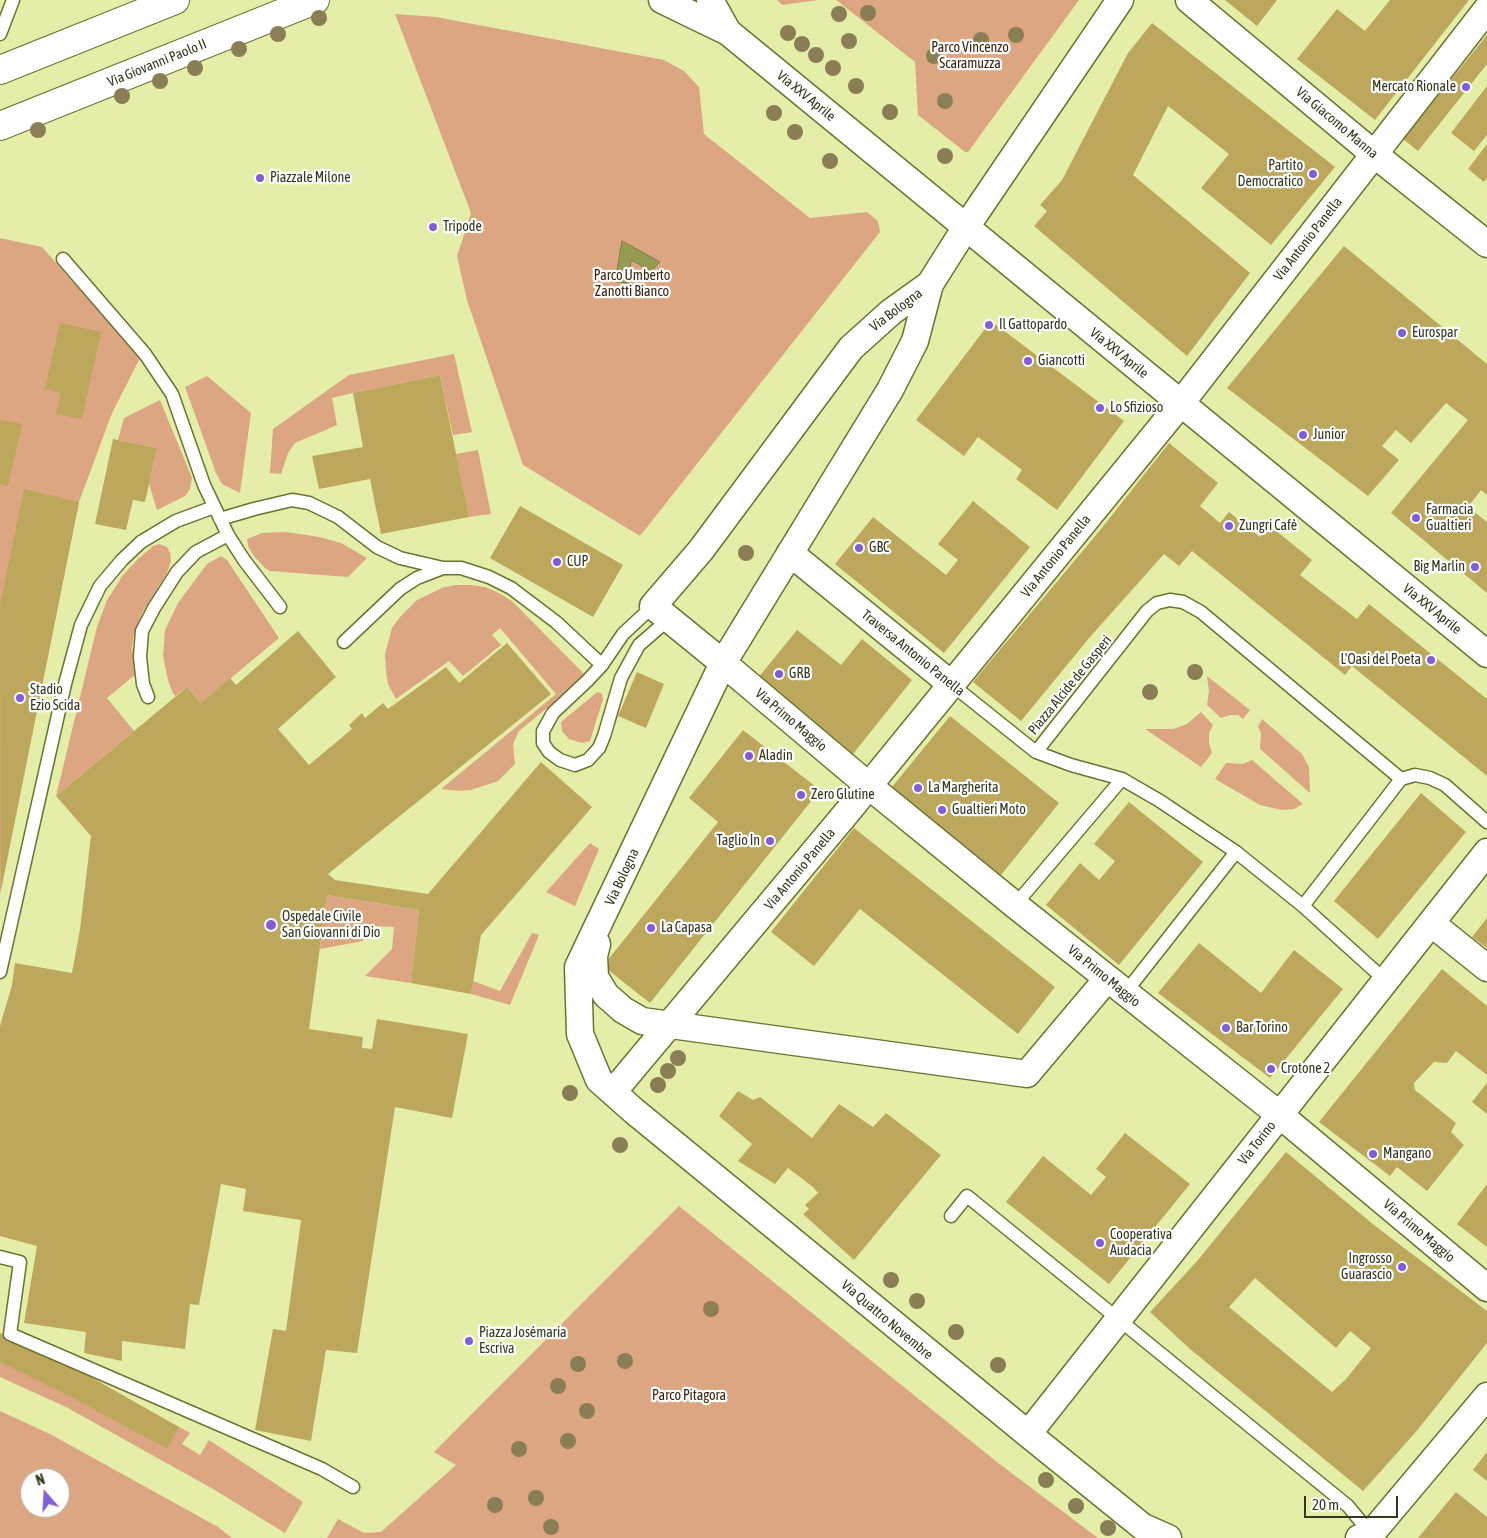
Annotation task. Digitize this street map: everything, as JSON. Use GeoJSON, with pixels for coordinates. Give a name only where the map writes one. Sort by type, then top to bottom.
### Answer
{"type":"FeatureCollection","features":[{"type":"Feature","properties":{"kind":"street"},"geometry":{"type":"LineString","coordinates":[[0,70],[174,0]]}},
{"type":"Feature","properties":{"kind":"street","name":"Via Giovanni Paolo II"},"geometry":{"type":"LineString","coordinates":[[0,126],[315,0]]}},
{"type":"Feature","properties":{"kind":"street"},"geometry":{"type":"LineString","coordinates":[[662,0],[728,32]]}},
{"type":"Feature","properties":{"kind":"street"},"geometry":{"type":"LineString","coordinates":[[710,0],[728,32]]}},
{"type":"Feature","properties":{"kind":"street"},"geometry":{"type":"LineString","coordinates":[[930,284],[966,226],[1120,0]]}},
{"type":"Feature","properties":{"kind":"street","name":"Via Giacomo Manna"},"geometry":{"type":"LineString","coordinates":[[1189,0],[1374,154],[1487,244]]}},
{"type":"Feature","properties":{"kind":"street","name":"Via Antonio Panella"},"geometry":{"type":"LineString","coordinates":[[613,1092],[869,786],[1181,403],[1487,9]]}},
{"type":"Feature","properties":{"kind":"street","name":"Via XXV Aprile"},"geometry":{"type":"LineString","coordinates":[[728,32],[1487,654]]}},
{"type":"Feature","properties":{"kind":"street","name":"Via Bologna"},"geometry":{"type":"LineString","coordinates":[[613,1092],[599,1080],[580,1034],[578,967],[723,663],[890,390],[915,341],[930,284]]}},
{"type":"Feature","properties":{"kind":"street","name":"Via Bologna"},"geometry":{"type":"LineString","coordinates":[[661,612],[701,550],[851,348],[891,312],[930,284]]}},
{"type":"Feature","properties":{"kind":"street","name":"Traversa Antonio Panella"},"geometry":{"type":"LineString","coordinates":[[790,553],[951,684]]}},
{"type":"Feature","properties":{"kind":"street"},"geometry":{"type":"LineString","coordinates":[[661,612],[723,663]]}},
{"type":"Feature","properties":{"kind":"street","name":"Via Primo Maggio"},"geometry":{"type":"LineString","coordinates":[[723,663],[869,786],[1015,905],[1280,1115],[1487,1288]]}},
{"type":"Feature","properties":{"kind":"street","name":"Via Torino"},"geometry":{"type":"LineString","coordinates":[[1028,1434],[1487,852]]}},
{"type":"Feature","properties":{"kind":"street"},"geometry":{"type":"LineString","coordinates":[[603,917],[594,956],[595,977],[606,995],[623,1010],[642,1021],[1027,1074],[1116,986]]}},
{"type":"Feature","properties":{"kind":"street"},"geometry":{"type":"LineString","coordinates":[[1431,923],[1487,968]]}},
{"type":"Feature","properties":{"kind":"street","name":"Via Quattro Novembre"},"geometry":{"type":"LineString","coordinates":[[613,1092],[1028,1434],[1144,1527],[1168,1538]]}},
{"type":"Feature","properties":{"kind":"street"},"geometry":{"type":"LineString","coordinates":[[1368,1537],[1487,1396]]}},
{"type":"Feature","properties":{"kind":"lane"},"geometry":{"type":"LineString","coordinates":[[0,34],[14,0]]}},
{"type":"Feature","properties":{"kind":"lane"},"geometry":{"type":"LineString","coordinates":[[63,259],[145,354],[172,394],[204,485],[228,535],[280,608]]}},
{"type":"Feature","properties":{"kind":"lane"},"geometry":{"type":"LineString","coordinates":[[220,519],[292,500],[309,503],[338,517],[378,547],[400,558],[443,568],[461,568],[489,576],[511,588],[556,622],[602,665]]}},
{"type":"Feature","properties":{"kind":"lane"},"geometry":{"type":"LineString","coordinates":[[0,972],[65,684],[81,625],[100,586],[122,560],[141,542],[176,521],[214,506]]}},
{"type":"Feature","properties":{"kind":"lane"},"geometry":{"type":"LineString","coordinates":[[148,698],[143,684],[140,657],[142,631],[177,572],[196,552],[228,535]]}},
{"type":"Feature","properties":{"kind":"lane"},"geometry":{"type":"LineString","coordinates":[[344,642],[400,589],[417,578],[443,568]]}},
{"type":"Feature","properties":{"kind":"lane","name":"Piazza Alcide de Gasperi"},"geometry":{"type":"LineString","coordinates":[[1386,981],[1303,906],[1236,852],[1160,801],[1122,779],[1071,765],[1036,752],[1147,612],[1157,603],[1170,600],[1183,602],[1202,612],[1401,780]]}},
{"type":"Feature","properties":{"kind":"lane"},"geometry":{"type":"LineString","coordinates":[[661,612],[638,645],[620,678],[599,748],[588,760],[574,765],[560,760],[548,752],[544,743],[543,731],[553,713],[602,665],[623,634],[661,612]]}},
{"type":"Feature","properties":{"kind":"lane","name":"Traversa Antonio Panella"},"geometry":{"type":"LineString","coordinates":[[951,684],[1036,752]]}},
{"type":"Feature","properties":{"kind":"lane"},"geometry":{"type":"LineString","coordinates":[[1303,906],[1401,780],[1415,775],[1430,778],[1445,785],[1487,822]]}},
{"type":"Feature","properties":{"kind":"lane"},"geometry":{"type":"LineString","coordinates":[[1015,905],[1122,779]]}},
{"type":"Feature","properties":{"kind":"lane"},"geometry":{"type":"LineString","coordinates":[[1116,986],[1236,852]]}},
{"type":"Feature","properties":{"kind":"lane"},"geometry":{"type":"LineString","coordinates":[[951,1216],[967,1196],[1348,1506],[1368,1537]]}},
{"type":"Feature","properties":{"kind":"lane"},"geometry":{"type":"LineString","coordinates":[[0,1257],[20,1262],[10,1334],[322,1469],[353,1487]]}},
{"type":"Feature","properties":{"kind":"green space"},"geometry":{"type":"Polygon","coordinates":[[[777,0],[818,0],[782,5],[777,0]]]}},
{"type":"Feature","properties":{"kind":"green space","name":"Parco Vincenzo Scaramuzza"},"geometry":{"type":"Polygon","coordinates":[[[836,0],[1079,0],[968,152],[965,152],[918,115],[915,62],[836,0]]]}},
{"type":"Feature","properties":{"kind":"green space","name":"Parco Umberto Zanotti Bianco"},"geometry":{"type":"Polygon","coordinates":[[[395,14],[436,17],[664,60],[684,71],[699,87],[704,134],[810,218],[867,212],[878,221],[880,232],[640,536],[523,465],[467,300],[457,256],[471,213],[395,14]]]}},
{"type":"Feature","properties":{"kind":"green space","name":"Stadio Ezio Scida"},"geometry":{"type":"Polygon","coordinates":[[[0,238],[42,247],[140,358],[112,413],[79,502],[0,894],[0,238]]]}},
{"type":"Feature","properties":{"kind":"green space"},"geometry":{"type":"Polygon","coordinates":[[[454,354],[472,432],[453,435],[440,375],[332,398],[337,425],[295,443],[288,453],[281,474],[270,473],[273,429],[349,375],[454,354]]]}},
{"type":"Feature","properties":{"kind":"green space"},"geometry":{"type":"Polygon","coordinates":[[[207,376],[251,413],[240,493],[222,484],[216,473],[185,387],[207,376]]]}},
{"type":"Feature","properties":{"kind":"green space"},"geometry":{"type":"Polygon","coordinates":[[[160,400],[192,478],[190,489],[185,496],[157,510],[149,484],[157,448],[118,440],[124,418],[160,400]]]}},
{"type":"Feature","properties":{"kind":"green space"},"geometry":{"type":"Polygon","coordinates":[[[478,450],[491,514],[469,517],[456,454],[478,450]]]}},
{"type":"Feature","properties":{"kind":"green space"},"geometry":{"type":"Polygon","coordinates":[[[286,532],[319,537],[341,543],[367,558],[348,577],[270,571],[254,556],[248,546],[247,539],[262,533],[286,532]]]}},
{"type":"Feature","properties":{"kind":"green space"},"geometry":{"type":"Polygon","coordinates":[[[159,544],[167,547],[171,561],[167,573],[142,613],[134,633],[132,648],[137,673],[107,698],[134,731],[56,796],[97,627],[107,600],[123,575],[139,558],[153,546],[159,544]]]}},
{"type":"Feature","properties":{"kind":"green space"},"geometry":{"type":"Polygon","coordinates":[[[221,556],[227,560],[279,638],[201,703],[187,687],[175,696],[172,691],[163,656],[165,630],[178,603],[207,564],[221,556]]]}},
{"type":"Feature","properties":{"kind":"green space"},"geometry":{"type":"Polygon","coordinates":[[[457,585],[485,587],[513,602],[586,676],[519,731],[513,744],[515,764],[498,781],[471,790],[459,791],[441,789],[556,694],[500,628],[492,635],[501,645],[463,676],[449,661],[396,699],[388,684],[386,672],[385,654],[392,628],[417,600],[444,587],[457,585]]]}},
{"type":"Feature","properties":{"kind":"green space"},"geometry":{"type":"Polygon","coordinates":[[[1207,676],[1250,710],[1243,719],[1238,715],[1221,718],[1207,705],[1209,691],[1207,676]]]}},
{"type":"Feature","properties":{"kind":"green space"},"geometry":{"type":"Polygon","coordinates":[[[599,692],[602,694],[603,699],[590,741],[582,743],[569,739],[562,731],[561,722],[599,692]]]}},
{"type":"Feature","properties":{"kind":"green space"},"geometry":{"type":"Polygon","coordinates":[[[1201,712],[1213,725],[1209,733],[1212,753],[1201,767],[1145,729],[1173,729],[1187,724],[1201,712]]]}},
{"type":"Feature","properties":{"kind":"green space"},"geometry":{"type":"Polygon","coordinates":[[[1262,719],[1302,754],[1309,767],[1310,793],[1260,749],[1261,733],[1258,727],[1262,719]]]}},
{"type":"Feature","properties":{"kind":"green space"},"geometry":{"type":"Polygon","coordinates":[[[1252,760],[1303,804],[1294,809],[1282,810],[1260,805],[1215,779],[1226,763],[1243,764],[1252,760]]]}},
{"type":"Feature","properties":{"kind":"green space"},"geometry":{"type":"Polygon","coordinates":[[[590,843],[599,849],[575,906],[546,892],[590,843]]]}},
{"type":"Feature","properties":{"kind":"green space"},"geometry":{"type":"Polygon","coordinates":[[[327,895],[419,910],[411,983],[365,976],[392,949],[394,927],[366,926],[363,941],[320,949],[327,895]]]}},
{"type":"Feature","properties":{"kind":"green space"},"geometry":{"type":"Polygon","coordinates":[[[532,933],[539,935],[510,1005],[471,994],[473,981],[500,991],[532,933]]]}},
{"type":"Feature","properties":{"kind":"green space","name":"Parco Pitagora"},"geometry":{"type":"Polygon","coordinates":[[[679,1206],[997,1462],[1098,1538],[327,1538],[338,1519],[364,1533],[381,1532],[456,1465],[434,1452],[679,1206]]]}},
{"type":"Feature","properties":{"kind":"green space"},"geometry":{"type":"Polygon","coordinates":[[[0,1362],[179,1427],[190,1433],[182,1444],[200,1455],[209,1440],[303,1502],[285,1533],[213,1489],[66,1407],[0,1377],[0,1362]]]}},
{"type":"Feature","properties":{"kind":"green space"},"geometry":{"type":"Polygon","coordinates":[[[0,1411],[50,1434],[218,1527],[232,1538],[0,1538],[0,1411]]]}},
{"type":"Feature","properties":{"kind":"shaded area"},"geometry":{"type":"Polygon","coordinates":[[[622,241],[660,262],[651,271],[631,260],[629,283],[615,282],[622,241]]]}},
{"type":"Feature","properties":{"kind":"building"},"geometry":{"type":"Polygon","coordinates":[[[1225,0],[1277,0],[1257,26],[1225,0]]]}},
{"type":"Feature","properties":{"kind":"building"},"geometry":{"type":"Polygon","coordinates":[[[1390,0],[1469,0],[1375,120],[1297,59],[1337,9],[1365,31],[1390,0]]]}},
{"type":"Feature","properties":{"kind":"building"},"geometry":{"type":"Polygon","coordinates":[[[1152,23],[1335,167],[1271,245],[1201,188],[1229,154],[1168,106],[1133,175],[1250,273],[1187,356],[1034,226],[1047,211],[1040,205],[1062,180],[1128,53],[1152,23]]]}},
{"type":"Feature","properties":{"kind":"building"},"geometry":{"type":"Polygon","coordinates":[[[1487,35],[1487,64],[1418,151],[1403,139],[1487,35]]]}},
{"type":"Feature","properties":{"kind":"building"},"geometry":{"type":"Polygon","coordinates":[[[1487,86],[1487,135],[1474,151],[1451,133],[1487,86]]]}},
{"type":"Feature","properties":{"kind":"building"},"geometry":{"type":"Polygon","coordinates":[[[1487,144],[1487,178],[1484,182],[1468,169],[1487,144]]]}},
{"type":"Feature","properties":{"kind":"building"},"geometry":{"type":"Polygon","coordinates":[[[1344,246],[1487,364],[1487,495],[1481,490],[1468,507],[1487,522],[1487,593],[1391,513],[1468,420],[1446,403],[1411,443],[1396,430],[1382,446],[1399,460],[1368,496],[1227,388],[1344,246]]]}},
{"type":"Feature","properties":{"kind":"building"},"geometry":{"type":"Polygon","coordinates":[[[991,321],[1124,421],[1057,510],[1016,479],[1022,470],[978,437],[964,456],[916,420],[991,321]]]}},
{"type":"Feature","properties":{"kind":"building"},"geometry":{"type":"Polygon","coordinates":[[[60,323],[101,332],[82,419],[56,414],[61,393],[45,389],[60,323]]]}},
{"type":"Feature","properties":{"kind":"building"},"geometry":{"type":"Polygon","coordinates":[[[440,375],[469,517],[381,534],[370,479],[319,489],[312,456],[363,447],[353,393],[440,375]]]}},
{"type":"Feature","properties":{"kind":"building"},"geometry":{"type":"Polygon","coordinates":[[[0,420],[22,424],[8,486],[0,484],[0,420]]]}},
{"type":"Feature","properties":{"kind":"building"},"geometry":{"type":"Polygon","coordinates":[[[113,439],[157,448],[145,502],[133,500],[126,530],[95,524],[113,439]]]}},
{"type":"Feature","properties":{"kind":"building"},"geometry":{"type":"Polygon","coordinates":[[[1169,443],[1218,483],[1200,506],[1220,523],[1229,512],[1260,537],[1269,525],[1312,560],[1300,575],[1357,619],[1369,604],[1487,699],[1487,776],[1352,666],[1345,675],[1192,551],[1179,566],[1164,554],[1090,637],[1021,721],[973,682],[1101,529],[1169,443]]]}},
{"type":"Feature","properties":{"kind":"building"},"geometry":{"type":"Polygon","coordinates":[[[24,489],[79,502],[1,890],[0,605],[24,489]]]}},
{"type":"Feature","properties":{"kind":"building"},"geometry":{"type":"Polygon","coordinates":[[[973,501],[1030,547],[944,653],[835,564],[873,517],[946,575],[958,560],[938,544],[973,501]]]}},
{"type":"Feature","properties":{"kind":"building","name":"CUP"},"geometry":{"type":"Polygon","coordinates":[[[520,506],[623,565],[593,617],[490,558],[520,506]]]}},
{"type":"Feature","properties":{"kind":"building"},"geometry":{"type":"Polygon","coordinates":[[[797,630],[841,665],[862,639],[912,680],[853,754],[758,678],[797,630]]]}},
{"type":"Feature","properties":{"kind":"building","name":"Ospedale Civile San Giovanni di Dio"},"geometry":{"type":"Polygon","coordinates":[[[298,631],[336,677],[278,729],[309,765],[352,729],[349,725],[362,713],[365,718],[383,703],[388,709],[446,667],[459,683],[507,643],[551,694],[328,874],[335,880],[428,894],[541,762],[592,807],[481,935],[471,994],[411,983],[419,910],[327,895],[309,1029],[363,1037],[362,1048],[372,1049],[377,1019],[468,1034],[452,1118],[395,1107],[357,1353],[326,1350],[311,1441],[255,1430],[273,1329],[286,1331],[301,1220],[243,1211],[246,1189],[221,1184],[199,1305],[190,1304],[185,1349],[122,1341],[122,1361],[84,1353],[86,1332],[24,1323],[37,1246],[0,1236],[0,1026],[12,985],[15,963],[72,973],[80,929],[91,836],[56,796],[187,687],[201,703],[230,678],[236,685],[298,631]]]}},
{"type":"Feature","properties":{"kind":"building"},"geometry":{"type":"Polygon","coordinates":[[[637,672],[664,684],[646,728],[618,716],[637,672]]]}},
{"type":"Feature","properties":{"kind":"building"},"geometry":{"type":"Polygon","coordinates":[[[950,716],[1059,803],[1001,875],[892,787],[950,716]]]}},
{"type":"Feature","properties":{"kind":"building"},"geometry":{"type":"Polygon","coordinates":[[[743,730],[820,790],[650,1003],[603,966],[718,822],[689,798],[743,730]]]}},
{"type":"Feature","properties":{"kind":"building"},"geometry":{"type":"Polygon","coordinates":[[[1421,793],[1466,832],[1378,939],[1334,901],[1421,793]]]}},
{"type":"Feature","properties":{"kind":"building"},"geometry":{"type":"Polygon","coordinates":[[[1129,802],[1203,862],[1119,965],[1046,905],[1080,863],[1099,880],[1115,861],[1094,844],[1129,802]]]}},
{"type":"Feature","properties":{"kind":"building"},"geometry":{"type":"Polygon","coordinates":[[[854,828],[1055,987],[1018,1034],[860,909],[814,966],[771,932],[854,828]]]}},
{"type":"Feature","properties":{"kind":"building"},"geometry":{"type":"Polygon","coordinates":[[[1487,918],[1487,948],[1472,937],[1487,918]]]}},
{"type":"Feature","properties":{"kind":"building"},"geometry":{"type":"Polygon","coordinates":[[[1199,943],[1261,993],[1294,950],[1343,989],[1270,1078],[1158,993],[1199,943]]]}},
{"type":"Feature","properties":{"kind":"building"},"geometry":{"type":"Polygon","coordinates":[[[1442,969],[1487,1006],[1487,1075],[1456,1051],[1447,1063],[1434,1062],[1414,1083],[1415,1090],[1456,1123],[1451,1132],[1464,1145],[1427,1191],[1397,1167],[1390,1176],[1319,1122],[1442,969]]]}},
{"type":"Feature","properties":{"kind":"building"},"geometry":{"type":"Polygon","coordinates":[[[1487,1083],[1487,1114],[1472,1102],[1487,1083]]]}},
{"type":"Feature","properties":{"kind":"building"},"geometry":{"type":"Polygon","coordinates":[[[738,1091],[753,1100],[760,1097],[812,1138],[839,1104],[873,1127],[886,1113],[941,1155],[854,1260],[803,1214],[809,1209],[805,1205],[818,1193],[813,1187],[788,1168],[775,1184],[738,1161],[752,1144],[719,1116],[738,1091]]]}},
{"type":"Feature","properties":{"kind":"building","name":"Cooperativa Audacia"},"geometry":{"type":"Polygon","coordinates":[[[1125,1133],[1190,1184],[1109,1284],[1006,1202],[1043,1156],[1091,1195],[1106,1177],[1096,1169],[1125,1133]]]}},
{"type":"Feature","properties":{"kind":"building"},"geometry":{"type":"Polygon","coordinates":[[[1286,1152],[1374,1225],[1487,1311],[1487,1343],[1415,1433],[1363,1491],[1190,1349],[1150,1312],[1198,1260],[1286,1152]],[[1255,1278],[1229,1307],[1332,1392],[1346,1379],[1371,1348],[1350,1331],[1336,1348],[1255,1278]]]}},
{"type":"Feature","properties":{"kind":"building"},"geometry":{"type":"Polygon","coordinates":[[[1487,1184],[1487,1247],[1457,1224],[1487,1184]]]}},
{"type":"Feature","properties":{"kind":"building"},"geometry":{"type":"Polygon","coordinates":[[[0,1333],[82,1372],[179,1427],[167,1449],[69,1396],[0,1362],[0,1333]]]}},
{"type":"Feature","properties":{"kind":"building"},"geometry":{"type":"Polygon","coordinates":[[[1487,1452],[1487,1481],[1473,1470],[1487,1452]]]}},
{"type":"Feature","properties":{"kind":"building"},"geometry":{"type":"Polygon","coordinates":[[[1456,1492],[1487,1517],[1487,1538],[1418,1538],[1456,1492]]]}},
{"type":"Feature","properties":{"kind":"place","name":"Mercato Rionale"},"geometry":{"type":"Point","coordinates":[1466,87]}},
{"type":"Feature","properties":{"kind":"place","name":"Partito Democratico"},"geometry":{"type":"Point","coordinates":[1313,174]}},
{"type":"Feature","properties":{"kind":"place","name":"Piazzale Milone"},"geometry":{"type":"Point","coordinates":[260,178]}},
{"type":"Feature","properties":{"kind":"place","name":"Tripode"},"geometry":{"type":"Point","coordinates":[433,227]}},
{"type":"Feature","properties":{"kind":"place","name":"Il Gattopardo"},"geometry":{"type":"Point","coordinates":[989,325]}},
{"type":"Feature","properties":{"kind":"place","name":"Eurospar"},"geometry":{"type":"Point","coordinates":[1402,333]}},
{"type":"Feature","properties":{"kind":"place","name":"Giancotti"},"geometry":{"type":"Point","coordinates":[1028,361]}},
{"type":"Feature","properties":{"kind":"place","name":"Lo Sfizioso"},"geometry":{"type":"Point","coordinates":[1100,408]}},
{"type":"Feature","properties":{"kind":"place","name":"Junior"},"geometry":{"type":"Point","coordinates":[1303,435]}},
{"type":"Feature","properties":{"kind":"place","name":"Farmacia Gualtieri"},"geometry":{"type":"Point","coordinates":[1416,518]}},
{"type":"Feature","properties":{"kind":"place","name":"Zungri Cafè"},"geometry":{"type":"Point","coordinates":[1229,526]}},
{"type":"Feature","properties":{"kind":"place","name":"GBC"},"geometry":{"type":"Point","coordinates":[859,548]}},
{"type":"Feature","properties":{"kind":"place","name":"CUP"},"geometry":{"type":"Point","coordinates":[557,562]}},
{"type":"Feature","properties":{"kind":"place","name":"Big Marlin"},"geometry":{"type":"Point","coordinates":[1475,567]}},
{"type":"Feature","properties":{"kind":"place","name":"L'Oasi del Poeta"},"geometry":{"type":"Point","coordinates":[1431,660]}},
{"type":"Feature","properties":{"kind":"place","name":"GRB"},"geometry":{"type":"Point","coordinates":[779,674]}},
{"type":"Feature","properties":{"kind":"place","name":"Stadio Ezio Scida"},"geometry":{"type":"Point","coordinates":[20,698]}},
{"type":"Feature","properties":{"kind":"place","name":"Aladin"},"geometry":{"type":"Point","coordinates":[749,756]}},
{"type":"Feature","properties":{"kind":"place","name":"La Margherita"},"geometry":{"type":"Point","coordinates":[918,788]}},
{"type":"Feature","properties":{"kind":"place","name":"Zero Glutine"},"geometry":{"type":"Point","coordinates":[801,795]}},
{"type":"Feature","properties":{"kind":"place","name":"Gualtieri Moto"},"geometry":{"type":"Point","coordinates":[942,810]}},
{"type":"Feature","properties":{"kind":"place","name":"Taglio In"},"geometry":{"type":"Point","coordinates":[770,841]}},
{"type":"Feature","properties":{"kind":"place","name":"Ospedale Civile San Giovanni di Dio"},"geometry":{"type":"Point","coordinates":[271,925]}},
{"type":"Feature","properties":{"kind":"place","name":"La Capasa"},"geometry":{"type":"Point","coordinates":[651,928]}},
{"type":"Feature","properties":{"kind":"place","name":"Bar Torino"},"geometry":{"type":"Point","coordinates":[1226,1028]}},
{"type":"Feature","properties":{"kind":"place","name":"Crotone 2"},"geometry":{"type":"Point","coordinates":[1271,1069]}},
{"type":"Feature","properties":{"kind":"place","name":"Mangano"},"geometry":{"type":"Point","coordinates":[1373,1154]}},
{"type":"Feature","properties":{"kind":"place","name":"Cooperativa Audacia"},"geometry":{"type":"Point","coordinates":[1100,1243]}},
{"type":"Feature","properties":{"kind":"place","name":"Ingrosso Guarascio"},"geometry":{"type":"Point","coordinates":[1402,1267]}},
{"type":"Feature","properties":{"kind":"place","name":"Piazza Josémaria Escriva"},"geometry":{"type":"Point","coordinates":[469,1341]}}]}
